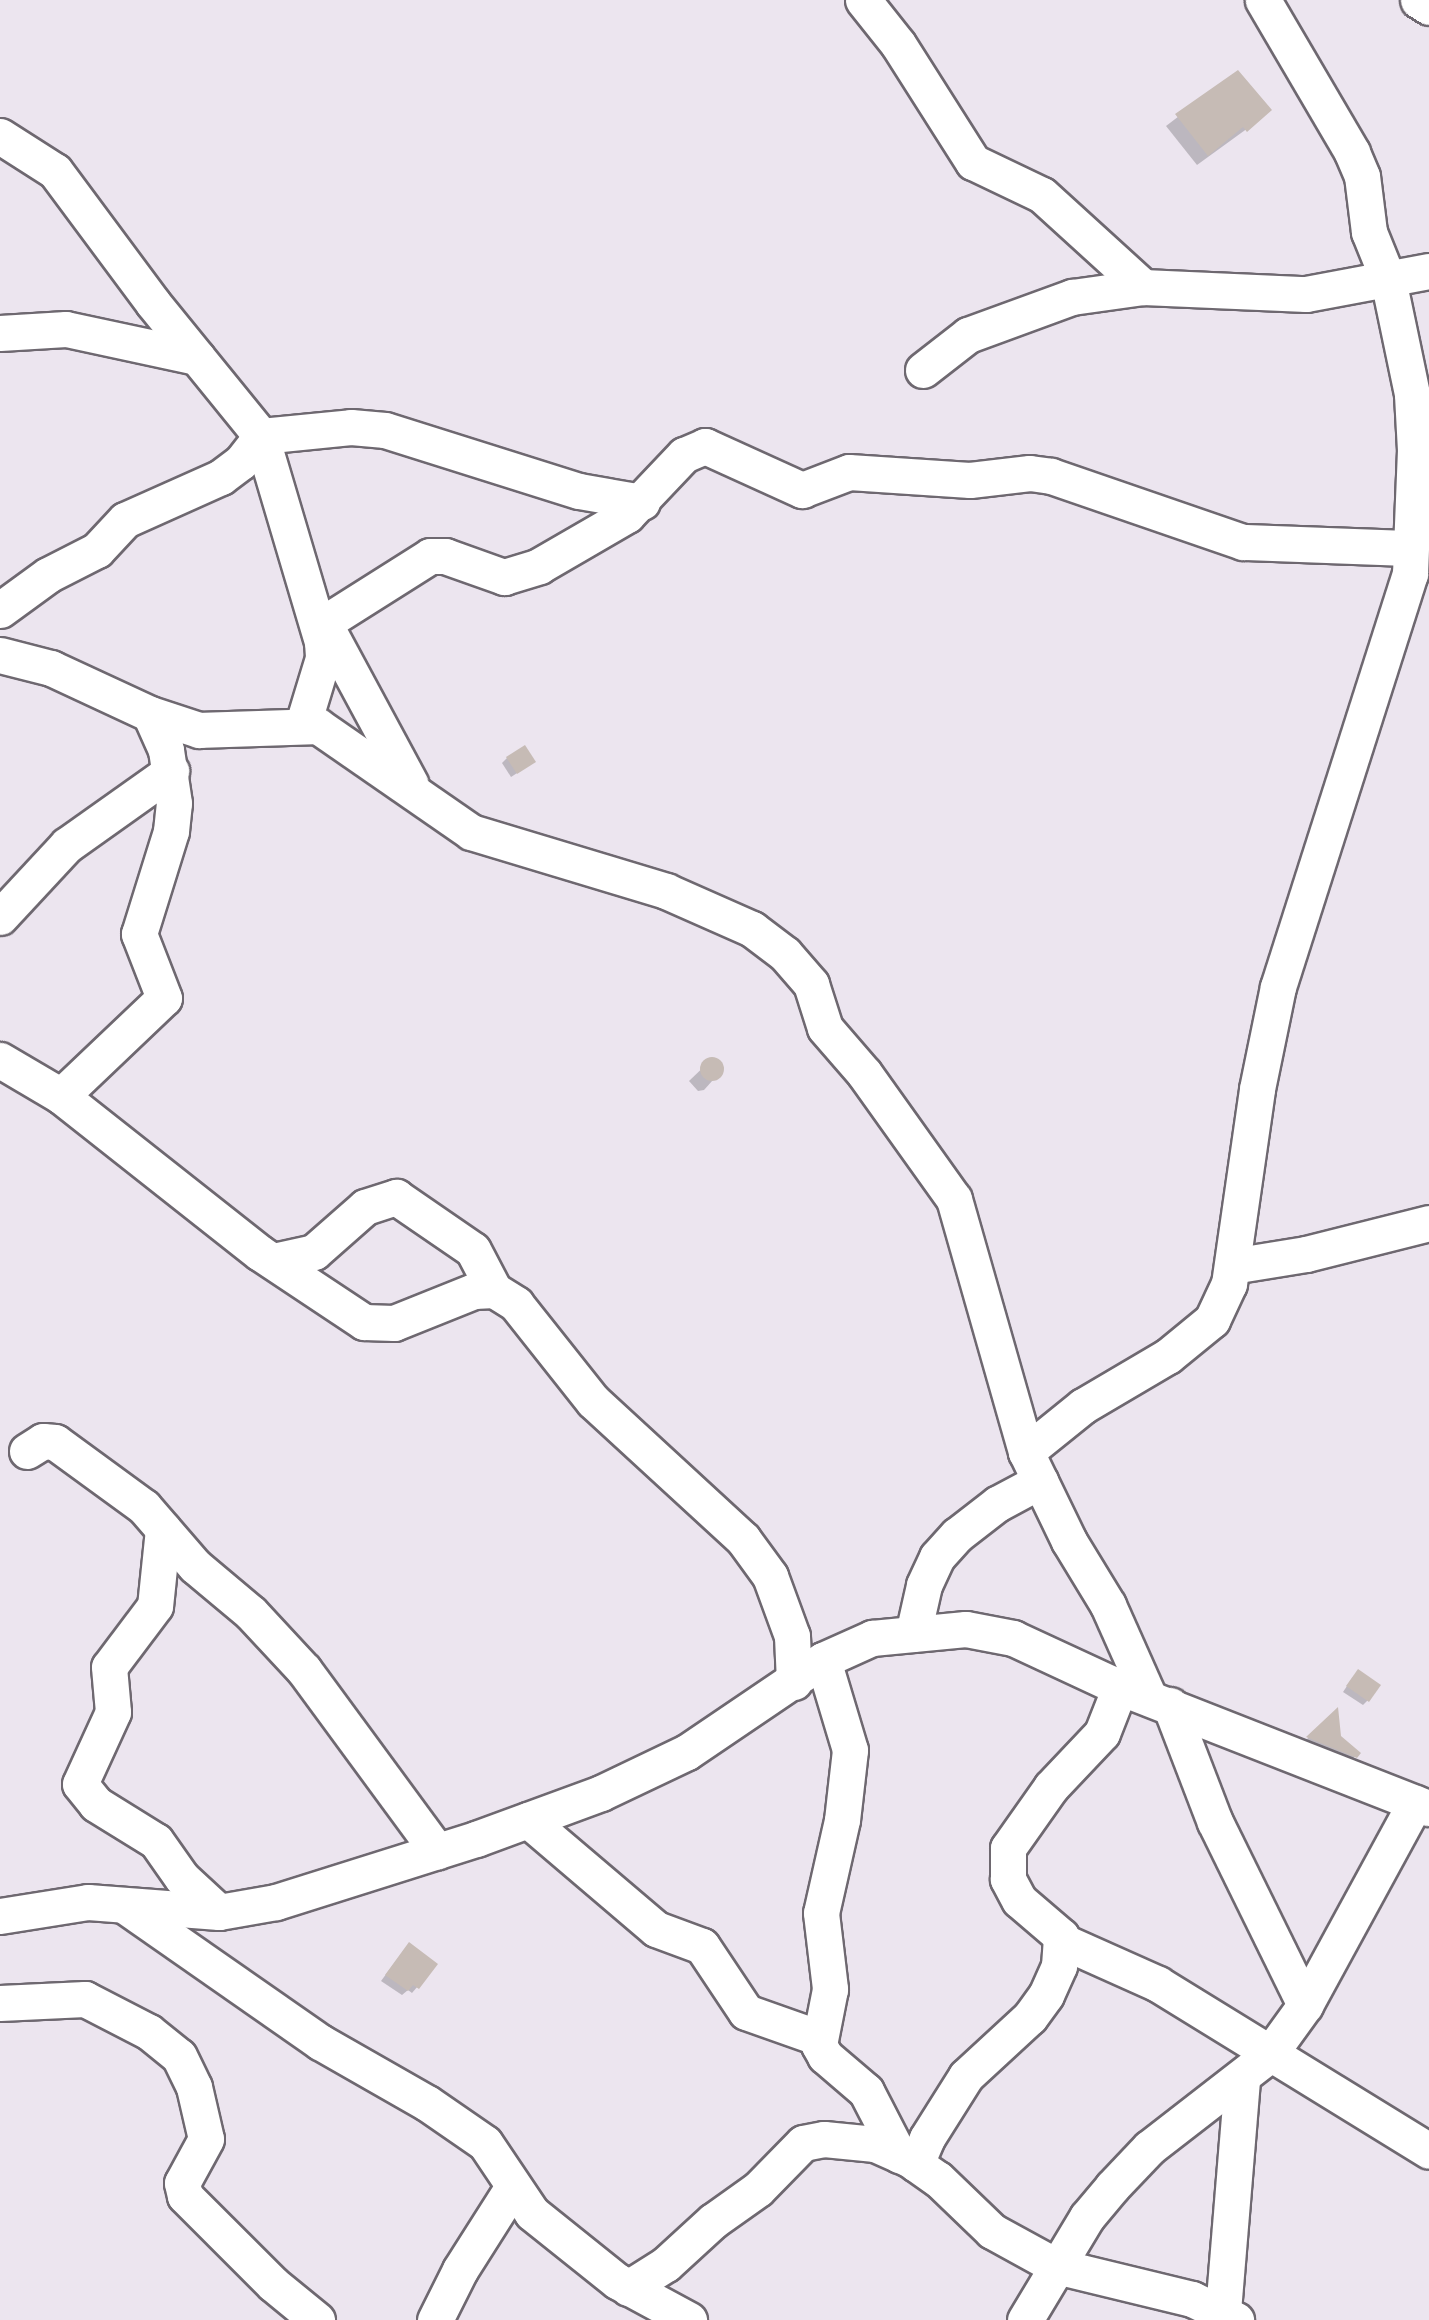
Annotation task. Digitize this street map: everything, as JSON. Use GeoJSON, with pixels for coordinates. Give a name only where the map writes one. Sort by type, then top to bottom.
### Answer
{"type":"FeatureCollection","features":[{"type":"Feature","properties":{"kind":"street"},"geometry":{"type":"LineString","coordinates":[[863,0],[898,44],[973,162],[1042,195],[1143,287]]}},
{"type":"Feature","properties":{"kind":"street"},"geometry":{"type":"LineString","coordinates":[[913,1634],[924,1585],[937,1557],[957,1535],[997,1504],[1033,1467],[1083,1406],[1168,1356],[1212,1320],[1229,1284],[1257,1089],[1278,987],[1410,561],[1415,450],[1412,394],[1388,279],[1368,232],[1362,176],[1352,152],[1263,0]]}},
{"type":"Feature","properties":{"kind":"street"},"geometry":{"type":"LineString","coordinates":[[1418,0],[1429,7]]}},
{"type":"Feature","properties":{"kind":"street"},"geometry":{"type":"LineString","coordinates":[[0,136],[55,171],[261,436],[321,620],[416,795]]}},
{"type":"Feature","properties":{"kind":"street"},"geometry":{"type":"LineString","coordinates":[[923,370],[968,335],[1007,317],[1072,297],[1143,287],[1306,294],[1429,271]]}},
{"type":"Feature","properties":{"kind":"street"},"geometry":{"type":"LineString","coordinates":[[0,334],[66,329],[197,357]]}},
{"type":"Feature","properties":{"kind":"street"},"geometry":{"type":"LineString","coordinates":[[0,610],[48,575],[97,550],[125,520],[221,477],[241,462],[261,436],[351,427],[385,430],[579,491],[642,502]]}},
{"type":"Feature","properties":{"kind":"street"},"geometry":{"type":"LineString","coordinates":[[321,620],[430,556],[445,556],[494,575],[519,575],[600,533],[642,502],[684,455],[705,446],[802,490],[849,472],[970,480],[1030,473],[1243,542],[1410,561]]}},
{"type":"Feature","properties":{"kind":"street"},"geometry":{"type":"LineString","coordinates":[[1410,561],[1429,607]]}},
{"type":"Feature","properties":{"kind":"street"},"geometry":{"type":"LineString","coordinates":[[303,724],[323,658],[321,620]]}},
{"type":"Feature","properties":{"kind":"street"},"geometry":{"type":"LineString","coordinates":[[0,655],[51,668],[150,714],[199,730],[239,732],[303,724],[338,736],[416,795],[471,832],[666,891],[752,929],[785,954],[811,984],[825,1028],[864,1073],[954,1199],[1033,1467],[1108,1605],[1146,1696],[1215,1822],[1305,2005]]}},
{"type":"Feature","properties":{"kind":"street"},"geometry":{"type":"LineString","coordinates":[[61,1096],[164,998],[139,934],[171,831],[172,772],[150,714]]}},
{"type":"Feature","properties":{"kind":"street"},"geometry":{"type":"LineString","coordinates":[[0,917],[67,845],[172,772]]}},
{"type":"Feature","properties":{"kind":"street"},"geometry":{"type":"LineString","coordinates":[[0,1060],[61,1096],[273,1261],[372,1325],[394,1323],[474,1291],[494,1290]]}},
{"type":"Feature","properties":{"kind":"street"},"geometry":{"type":"LineString","coordinates":[[273,1261],[314,1252],[365,1207],[396,1197],[474,1250],[494,1290],[516,1304],[629,1438],[743,1539],[770,1576],[792,1636],[794,1682]]}},
{"type":"Feature","properties":{"kind":"street"},"geometry":{"type":"LineString","coordinates":[[1232,1266],[1306,1254],[1429,1223]]}},
{"type":"Feature","properties":{"kind":"street"},"geometry":{"type":"LineString","coordinates":[[27,1451],[43,1441],[55,1442],[144,1507],[195,1566],[251,1614],[304,1670],[437,1851]]}},
{"type":"Feature","properties":{"kind":"street"},"geometry":{"type":"LineString","coordinates":[[163,1529],[155,1606],[109,1667],[113,1712],[80,1784],[96,1804],[146,1832],[182,1878],[219,1912]]}},
{"type":"Feature","properties":{"kind":"street"},"geometry":{"type":"LineString","coordinates":[[0,1916],[88,1902],[219,1912],[276,1902],[528,1820],[647,1773],[794,1682],[823,1660],[872,1638],[966,1629],[1013,1638],[1146,1696],[1422,1806],[1305,2005],[1269,2055],[1242,2080],[1149,2148],[1087,2217],[1025,2320]]}},
{"type":"Feature","properties":{"kind":"street"},"geometry":{"type":"LineString","coordinates":[[823,1660],[850,1750],[842,1820],[821,1913],[830,1989],[820,2038],[825,2056],[866,2091],[907,2159]]}},
{"type":"Feature","properties":{"kind":"street"},"geometry":{"type":"LineString","coordinates":[[907,2159],[927,2138],[966,2076],[1030,2017],[1046,1995],[1059,1966],[1062,1941],[1056,1929],[1019,1900],[1008,1879],[1008,1848],[1051,1787],[1102,1733],[1146,1696]]}},
{"type":"Feature","properties":{"kind":"street"},"geometry":{"type":"LineString","coordinates":[[528,1820],[656,1929],[702,1946],[746,2012],[820,2038]]}},
{"type":"Feature","properties":{"kind":"street"},"geometry":{"type":"LineString","coordinates":[[123,1904],[320,2042],[427,2103],[485,2143],[512,2188],[532,2213],[628,2288],[689,2320]]}},
{"type":"Feature","properties":{"kind":"street"},"geometry":{"type":"LineString","coordinates":[[1062,1941],[1158,1984],[1269,2055],[1429,2151]]}},
{"type":"Feature","properties":{"kind":"street"},"geometry":{"type":"LineString","coordinates":[[0,2003],[85,1999],[149,2032],[179,2056],[194,2087],[206,2139],[182,2183],[185,2196],[273,2284],[317,2320]]}},
{"type":"Feature","properties":{"kind":"street"},"geometry":{"type":"LineString","coordinates":[[628,2288],[666,2264],[713,2221],[758,2189],[803,2143],[845,2140],[874,2144],[907,2159],[992,2231],[1056,2266],[1118,2278],[1230,2315],[1242,2080]]}},
{"type":"Feature","properties":{"kind":"street"},"geometry":{"type":"LineString","coordinates":[[435,2320],[460,2270],[512,2188]]}},
{"type":"Feature","properties":{"kind":"building"},"geometry":{"type":"Polygon","coordinates":[[[1238,70],[1272,110],[1247,132],[1243,127],[1208,156],[1175,114],[1238,70]]]}},
{"type":"Feature","properties":{"kind":"building"},"geometry":{"type":"Polygon","coordinates":[[[525,745],[536,762],[517,774],[506,757],[525,745]]]}},
{"type":"Feature","properties":{"kind":"building"},"geometry":{"type":"Polygon","coordinates":[[[712,1057],[721,1060],[724,1069],[721,1078],[712,1081],[703,1078],[700,1069],[703,1060],[712,1057]]]}},
{"type":"Feature","properties":{"kind":"building"},"geometry":{"type":"Polygon","coordinates":[[[1358,1669],[1381,1685],[1369,1702],[1346,1686],[1358,1669]]]}},
{"type":"Feature","properties":{"kind":"building"},"geometry":{"type":"Polygon","coordinates":[[[1338,1707],[1341,1736],[1361,1753],[1357,1758],[1306,1737],[1338,1707]]]}},
{"type":"Feature","properties":{"kind":"building"},"geometry":{"type":"Polygon","coordinates":[[[409,1942],[438,1964],[419,1989],[413,1985],[408,1991],[385,1975],[409,1942]]]}}]}
